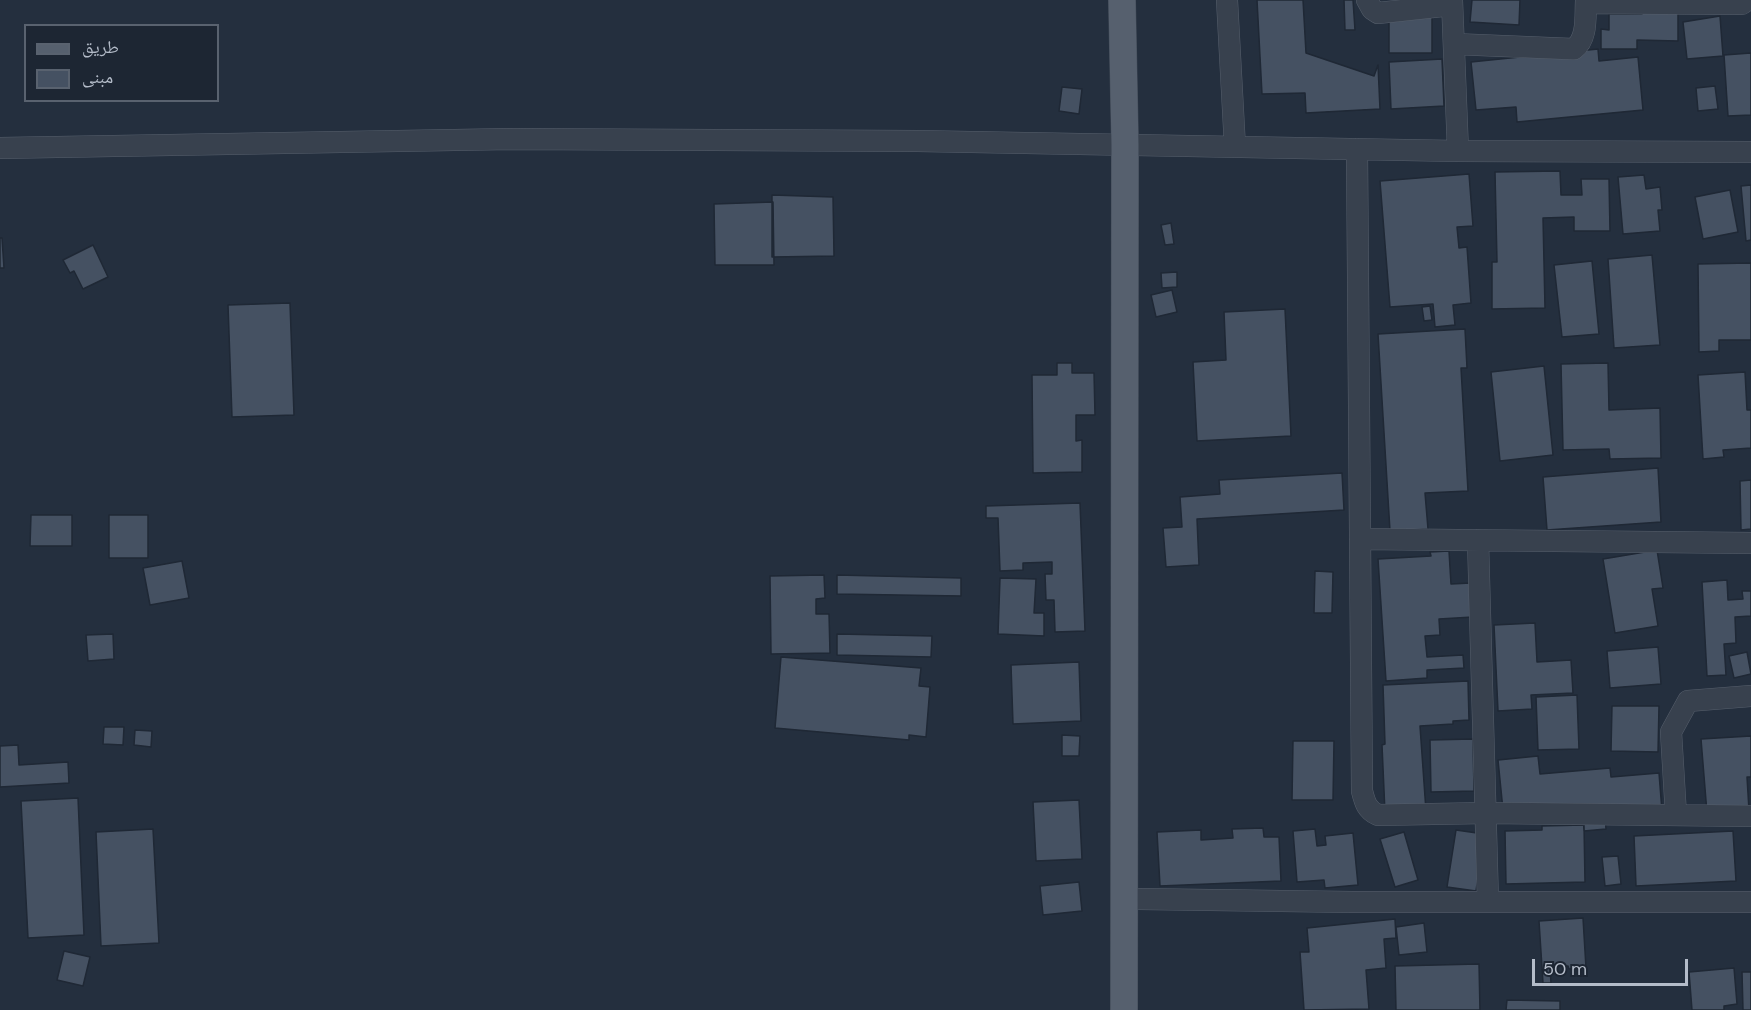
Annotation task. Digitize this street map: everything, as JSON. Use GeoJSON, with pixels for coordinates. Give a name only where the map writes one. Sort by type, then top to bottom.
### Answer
{"type":"FeatureCollection","features":[{"type":"Feature","properties":{"kind":"main road"},"geometry":{"type":"LineString","coordinates":[[1122,0],[1132,146],[1139,1010]]}},
{"type":"Feature","properties":{"kind":"main road"},"geometry":{"type":"LineString","coordinates":[[1124,1010],[1132,146],[1138,0]]}},
{"type":"Feature","properties":{"kind":"street"},"geometry":{"type":"LineString","coordinates":[[1227,0],[1235,147]]}},
{"type":"Feature","properties":{"kind":"street"},"geometry":{"type":"LineString","coordinates":[[1367,0],[1372,9],[1378,13],[1452,3],[1458,151]]}},
{"type":"Feature","properties":{"kind":"street"},"geometry":{"type":"LineString","coordinates":[[1454,44],[1574,49],[1580,45],[1583,37],[1586,2],[1742,4],[1747,0]]}},
{"type":"Feature","properties":{"kind":"street"},"geometry":{"type":"LineString","coordinates":[[0,147],[511,139],[917,141],[1458,151],[1751,152]]}},
{"type":"Feature","properties":{"kind":"street"},"geometry":{"type":"LineString","coordinates":[[1357,149],[1362,791],[1370,812],[1378,815],[1487,813],[1751,816]]}},
{"type":"Feature","properties":{"kind":"street"},"geometry":{"type":"LineString","coordinates":[[1360,539],[1751,543]]}},
{"type":"Feature","properties":{"kind":"street"},"geometry":{"type":"LineString","coordinates":[[1478,540],[1488,902]]}},
{"type":"Feature","properties":{"kind":"street"},"geometry":{"type":"LineString","coordinates":[[1676,815],[1671,732],[1688,701],[1751,696]]}},
{"type":"Feature","properties":{"kind":"street"},"geometry":{"type":"LineString","coordinates":[[1139,899],[1751,902]]}},
{"type":"Feature","properties":{"kind":"building"},"geometry":{"type":"Polygon","coordinates":[[[1257,0],[1303,0],[1306,53],[1374,76],[1378,65],[1380,109],[1306,113],[1305,93],[1262,94],[1257,0]]]}},
{"type":"Feature","properties":{"kind":"building"},"geometry":{"type":"Polygon","coordinates":[[[1344,0],[1353,0],[1355,30],[1345,30],[1344,0]]]}},
{"type":"Feature","properties":{"kind":"building"},"geometry":{"type":"Polygon","coordinates":[[[1472,0],[1520,0],[1519,25],[1470,22],[1472,0]]]}},
{"type":"Feature","properties":{"kind":"building"},"geometry":{"type":"Polygon","coordinates":[[[1642,7],[1678,7],[1678,41],[1637,40],[1637,49],[1601,49],[1601,29],[1609,30],[1609,14],[1642,14],[1642,7]]]}},
{"type":"Feature","properties":{"kind":"building"},"geometry":{"type":"Polygon","coordinates":[[[1389,10],[1432,11],[1432,53],[1389,53],[1389,10]]]}},
{"type":"Feature","properties":{"kind":"building"},"geometry":{"type":"Polygon","coordinates":[[[1720,16],[1723,56],[1687,59],[1683,22],[1720,16]]]}},
{"type":"Feature","properties":{"kind":"building"},"geometry":{"type":"Polygon","coordinates":[[[1598,49],[1599,61],[1638,57],[1643,110],[1517,122],[1516,107],[1476,110],[1471,62],[1598,49]]]}},
{"type":"Feature","properties":{"kind":"building"},"geometry":{"type":"Polygon","coordinates":[[[1751,53],[1751,115],[1728,116],[1724,55],[1751,53]]]}},
{"type":"Feature","properties":{"kind":"building"},"geometry":{"type":"Polygon","coordinates":[[[1442,59],[1444,106],[1391,109],[1389,62],[1442,59]]]}},
{"type":"Feature","properties":{"kind":"building"},"geometry":{"type":"Polygon","coordinates":[[[1715,86],[1718,109],[1698,111],[1696,88],[1715,86]]]}},
{"type":"Feature","properties":{"kind":"building"},"geometry":{"type":"Polygon","coordinates":[[[1062,87],[1082,89],[1079,114],[1059,111],[1062,87]]]}},
{"type":"Feature","properties":{"kind":"building"},"geometry":{"type":"Polygon","coordinates":[[[1560,171],[1561,195],[1582,195],[1581,179],[1609,179],[1610,231],[1574,231],[1574,217],[1543,218],[1545,308],[1492,309],[1492,262],[1497,262],[1495,172],[1560,171]]]}},
{"type":"Feature","properties":{"kind":"building"},"geometry":{"type":"Polygon","coordinates":[[[1469,174],[1473,226],[1457,227],[1459,248],[1467,247],[1471,303],[1453,305],[1455,325],[1435,327],[1433,304],[1390,307],[1380,181],[1469,174]]]}},
{"type":"Feature","properties":{"kind":"building"},"geometry":{"type":"Polygon","coordinates":[[[1644,175],[1646,189],[1660,187],[1662,210],[1658,210],[1660,231],[1623,234],[1618,177],[1644,175]]]}},
{"type":"Feature","properties":{"kind":"building"},"geometry":{"type":"Polygon","coordinates":[[[1751,185],[1751,240],[1746,241],[1741,186],[1751,185]]]}},
{"type":"Feature","properties":{"kind":"building"},"geometry":{"type":"Polygon","coordinates":[[[1730,190],[1738,232],[1703,239],[1695,197],[1730,190]]]}},
{"type":"Feature","properties":{"kind":"building"},"geometry":{"type":"Polygon","coordinates":[[[772,195],[833,197],[834,256],[772,257],[772,195]]]}},
{"type":"Feature","properties":{"kind":"building"},"geometry":{"type":"Polygon","coordinates":[[[773,202],[774,265],[715,265],[714,204],[773,202]]]}},
{"type":"Feature","properties":{"kind":"building"},"geometry":{"type":"Polygon","coordinates":[[[1171,223],[1174,244],[1165,245],[1161,225],[1171,223]]]}},
{"type":"Feature","properties":{"kind":"building"},"geometry":{"type":"Polygon","coordinates":[[[0,238],[2,238],[4,268],[0,268],[0,238]]]}},
{"type":"Feature","properties":{"kind":"building"},"geometry":{"type":"Polygon","coordinates":[[[93,245],[108,277],[83,289],[74,271],[70,273],[63,260],[93,245]]]}},
{"type":"Feature","properties":{"kind":"building"},"geometry":{"type":"Polygon","coordinates":[[[1652,255],[1660,345],[1614,348],[1608,259],[1652,255]]]}},
{"type":"Feature","properties":{"kind":"building"},"geometry":{"type":"Polygon","coordinates":[[[1592,261],[1599,334],[1562,337],[1554,265],[1592,261]]]}},
{"type":"Feature","properties":{"kind":"building"},"geometry":{"type":"Polygon","coordinates":[[[1751,263],[1751,340],[1719,340],[1719,351],[1699,352],[1698,264],[1751,263]]]}},
{"type":"Feature","properties":{"kind":"building"},"geometry":{"type":"Polygon","coordinates":[[[1177,272],[1177,287],[1162,288],[1161,273],[1177,272]]]}},
{"type":"Feature","properties":{"kind":"building"},"geometry":{"type":"Polygon","coordinates":[[[1172,290],[1177,312],[1156,317],[1151,295],[1172,290]]]}},
{"type":"Feature","properties":{"kind":"building"},"geometry":{"type":"Polygon","coordinates":[[[290,303],[294,415],[232,417],[228,305],[290,303]]]}},
{"type":"Feature","properties":{"kind":"building"},"geometry":{"type":"Polygon","coordinates":[[[1430,306],[1432,320],[1424,321],[1422,307],[1430,306]]]}},
{"type":"Feature","properties":{"kind":"building"},"geometry":{"type":"Polygon","coordinates":[[[1285,309],[1291,436],[1197,441],[1193,362],[1226,360],[1224,312],[1285,309]]]}},
{"type":"Feature","properties":{"kind":"building"},"geometry":{"type":"Polygon","coordinates":[[[1465,329],[1467,368],[1461,368],[1468,491],[1425,493],[1428,529],[1390,531],[1378,334],[1465,329]]]}},
{"type":"Feature","properties":{"kind":"building"},"geometry":{"type":"Polygon","coordinates":[[[1057,363],[1072,363],[1072,373],[1094,373],[1095,415],[1076,415],[1076,441],[1082,440],[1082,472],[1033,473],[1032,375],[1057,375],[1057,363]]]}},
{"type":"Feature","properties":{"kind":"building"},"geometry":{"type":"Polygon","coordinates":[[[1608,363],[1609,410],[1660,408],[1661,458],[1610,459],[1609,449],[1563,450],[1561,364],[1608,363]]]}},
{"type":"Feature","properties":{"kind":"building"},"geometry":{"type":"Polygon","coordinates":[[[1544,366],[1553,455],[1500,461],[1491,372],[1544,366]]]}},
{"type":"Feature","properties":{"kind":"building"},"geometry":{"type":"Polygon","coordinates":[[[1745,372],[1747,410],[1751,410],[1751,448],[1723,450],[1724,457],[1703,459],[1698,375],[1745,372]]]}},
{"type":"Feature","properties":{"kind":"building"},"geometry":{"type":"Polygon","coordinates":[[[1658,468],[1661,522],[1547,530],[1543,477],[1658,468]]]}},
{"type":"Feature","properties":{"kind":"building"},"geometry":{"type":"Polygon","coordinates":[[[1342,473],[1344,510],[1197,519],[1199,565],[1166,567],[1163,528],[1182,527],[1180,497],[1220,494],[1219,480],[1342,473]]]}},
{"type":"Feature","properties":{"kind":"building"},"geometry":{"type":"Polygon","coordinates":[[[1751,480],[1751,529],[1741,530],[1740,481],[1751,480]]]}},
{"type":"Feature","properties":{"kind":"building"},"geometry":{"type":"Polygon","coordinates":[[[1080,503],[1085,631],[1055,632],[1054,600],[1046,600],[1045,574],[1052,574],[1052,562],[1023,563],[1023,570],[1000,571],[998,518],[986,518],[986,506],[1080,503]]]}},
{"type":"Feature","properties":{"kind":"building"},"geometry":{"type":"Polygon","coordinates":[[[31,515],[72,515],[72,546],[30,546],[31,515]]]}},
{"type":"Feature","properties":{"kind":"building"},"geometry":{"type":"Polygon","coordinates":[[[109,515],[148,515],[148,558],[109,558],[109,515]]]}},
{"type":"Feature","properties":{"kind":"building"},"geometry":{"type":"Polygon","coordinates":[[[1657,550],[1663,588],[1652,589],[1658,626],[1615,633],[1603,559],[1657,550]]]}},
{"type":"Feature","properties":{"kind":"building"},"geometry":{"type":"Polygon","coordinates":[[[1449,551],[1451,584],[1471,583],[1473,617],[1439,619],[1440,635],[1425,636],[1427,657],[1463,655],[1464,668],[1427,670],[1427,678],[1386,681],[1378,559],[1431,556],[1430,552],[1449,551]]]}},
{"type":"Feature","properties":{"kind":"building"},"geometry":{"type":"Polygon","coordinates":[[[182,561],[189,598],[150,605],[143,568],[182,561]]]}},
{"type":"Feature","properties":{"kind":"building"},"geometry":{"type":"Polygon","coordinates":[[[1315,571],[1333,572],[1332,613],[1314,613],[1315,571]]]}},
{"type":"Feature","properties":{"kind":"building"},"geometry":{"type":"Polygon","coordinates":[[[824,575],[825,598],[816,599],[816,614],[829,614],[830,653],[771,654],[770,576],[824,575]]]}},
{"type":"Feature","properties":{"kind":"building"},"geometry":{"type":"Polygon","coordinates":[[[837,575],[961,578],[961,596],[837,594],[837,575]]]}},
{"type":"Feature","properties":{"kind":"building"},"geometry":{"type":"Polygon","coordinates":[[[1000,578],[1036,579],[1034,613],[1044,613],[1044,636],[998,634],[1000,578]]]}},
{"type":"Feature","properties":{"kind":"building"},"geometry":{"type":"Polygon","coordinates":[[[1727,580],[1728,600],[1743,599],[1742,591],[1751,591],[1751,616],[1735,617],[1736,643],[1724,644],[1726,675],[1707,676],[1702,582],[1727,580]]]}},
{"type":"Feature","properties":{"kind":"building"},"geometry":{"type":"Polygon","coordinates":[[[1535,623],[1537,662],[1571,660],[1573,693],[1531,695],[1532,709],[1498,711],[1494,625],[1535,623]]]}},
{"type":"Feature","properties":{"kind":"building"},"geometry":{"type":"Polygon","coordinates":[[[113,634],[114,659],[88,661],[86,635],[113,634]]]}},
{"type":"Feature","properties":{"kind":"building"},"geometry":{"type":"Polygon","coordinates":[[[837,634],[932,636],[931,657],[837,655],[837,634]]]}},
{"type":"Feature","properties":{"kind":"building"},"geometry":{"type":"Polygon","coordinates":[[[1658,647],[1661,684],[1610,688],[1607,651],[1658,647]]]}},
{"type":"Feature","properties":{"kind":"building"},"geometry":{"type":"Polygon","coordinates":[[[1747,652],[1751,674],[1734,678],[1729,656],[1747,652]]]}},
{"type":"Feature","properties":{"kind":"building"},"geometry":{"type":"Polygon","coordinates":[[[781,657],[921,668],[919,686],[930,687],[926,737],[909,735],[909,740],[775,728],[781,657]]]}},
{"type":"Feature","properties":{"kind":"building"},"geometry":{"type":"Polygon","coordinates":[[[1079,662],[1081,721],[1013,724],[1011,665],[1079,662]]]}},
{"type":"Feature","properties":{"kind":"building"},"geometry":{"type":"Polygon","coordinates":[[[1468,681],[1469,720],[1453,721],[1453,724],[1420,726],[1426,811],[1385,813],[1382,745],[1385,744],[1383,685],[1468,681]]]}},
{"type":"Feature","properties":{"kind":"building"},"geometry":{"type":"Polygon","coordinates":[[[1577,695],[1579,749],[1538,750],[1536,697],[1577,695]]]}},
{"type":"Feature","properties":{"kind":"building"},"geometry":{"type":"Polygon","coordinates":[[[1612,706],[1659,706],[1658,752],[1611,751],[1612,706]]]}},
{"type":"Feature","properties":{"kind":"building"},"geometry":{"type":"Polygon","coordinates":[[[104,727],[124,727],[123,745],[103,744],[104,727]]]}},
{"type":"Feature","properties":{"kind":"building"},"geometry":{"type":"Polygon","coordinates":[[[135,730],[152,731],[151,747],[134,745],[135,730]]]}},
{"type":"Feature","properties":{"kind":"building"},"geometry":{"type":"Polygon","coordinates":[[[1062,735],[1080,736],[1079,756],[1062,756],[1062,735]]]}},
{"type":"Feature","properties":{"kind":"building"},"geometry":{"type":"Polygon","coordinates":[[[1751,736],[1751,777],[1747,777],[1749,810],[1707,813],[1701,739],[1751,736]]]}},
{"type":"Feature","properties":{"kind":"building"},"geometry":{"type":"Polygon","coordinates":[[[1473,739],[1474,791],[1431,792],[1430,740],[1473,739]]]}},
{"type":"Feature","properties":{"kind":"building"},"geometry":{"type":"Polygon","coordinates":[[[1293,741],[1334,741],[1333,800],[1292,800],[1293,741]]]}},
{"type":"Feature","properties":{"kind":"building"},"geometry":{"type":"Polygon","coordinates":[[[18,745],[19,765],[68,762],[69,783],[0,787],[0,746],[18,745]]]}},
{"type":"Feature","properties":{"kind":"building"},"geometry":{"type":"Polygon","coordinates":[[[1538,756],[1540,774],[1610,768],[1611,777],[1659,773],[1662,811],[1605,816],[1606,829],[1584,831],[1583,813],[1504,820],[1498,760],[1538,756]]]}},
{"type":"Feature","properties":{"kind":"building"},"geometry":{"type":"Polygon","coordinates":[[[78,798],[84,935],[28,938],[21,801],[78,798]]]}},
{"type":"Feature","properties":{"kind":"building"},"geometry":{"type":"Polygon","coordinates":[[[1079,800],[1082,859],[1036,861],[1033,802],[1079,800]]]}},
{"type":"Feature","properties":{"kind":"building"},"geometry":{"type":"Polygon","coordinates":[[[1584,825],[1585,882],[1506,884],[1505,831],[1542,830],[1542,826],[1584,825]]]}},
{"type":"Feature","properties":{"kind":"building"},"geometry":{"type":"Polygon","coordinates":[[[1263,828],[1264,837],[1279,837],[1281,881],[1160,886],[1157,832],[1201,830],[1201,840],[1233,838],[1232,829],[1263,828]]]}},
{"type":"Feature","properties":{"kind":"building"},"geometry":{"type":"Polygon","coordinates":[[[153,829],[159,943],[101,946],[96,832],[153,829]]]}},
{"type":"Feature","properties":{"kind":"building"},"geometry":{"type":"Polygon","coordinates":[[[1315,829],[1317,846],[1326,845],[1325,836],[1353,833],[1358,885],[1325,888],[1324,880],[1297,882],[1293,831],[1315,829]]]}},
{"type":"Feature","properties":{"kind":"building"},"geometry":{"type":"Polygon","coordinates":[[[1456,830],[1484,834],[1476,891],[1447,887],[1456,830]]]}},
{"type":"Feature","properties":{"kind":"building"},"geometry":{"type":"Polygon","coordinates":[[[1733,831],[1736,881],[1636,886],[1634,836],[1733,831]]]}},
{"type":"Feature","properties":{"kind":"building"},"geometry":{"type":"Polygon","coordinates":[[[1404,832],[1418,880],[1395,887],[1380,839],[1404,832]]]}},
{"type":"Feature","properties":{"kind":"building"},"geometry":{"type":"Polygon","coordinates":[[[1618,856],[1621,884],[1605,886],[1602,857],[1618,856]]]}},
{"type":"Feature","properties":{"kind":"building"},"geometry":{"type":"Polygon","coordinates":[[[1079,882],[1082,911],[1043,915],[1040,886],[1079,882]]]}},
{"type":"Feature","properties":{"kind":"building"},"geometry":{"type":"Polygon","coordinates":[[[1583,918],[1586,968],[1550,967],[1551,983],[1543,983],[1539,921],[1583,918]]]}},
{"type":"Feature","properties":{"kind":"building"},"geometry":{"type":"Polygon","coordinates":[[[1395,919],[1396,938],[1384,939],[1386,968],[1366,970],[1369,1009],[1304,1010],[1300,952],[1309,952],[1307,928],[1395,919]]]}},
{"type":"Feature","properties":{"kind":"building"},"geometry":{"type":"Polygon","coordinates":[[[1424,923],[1427,952],[1399,955],[1396,927],[1424,923]]]}},
{"type":"Feature","properties":{"kind":"building"},"geometry":{"type":"Polygon","coordinates":[[[64,951],[90,957],[83,986],[57,980],[64,951]]]}},
{"type":"Feature","properties":{"kind":"building"},"geometry":{"type":"Polygon","coordinates":[[[1479,964],[1480,1010],[1396,1010],[1395,966],[1479,964]]]}},
{"type":"Feature","properties":{"kind":"building"},"geometry":{"type":"Polygon","coordinates":[[[1734,968],[1737,1004],[1724,1006],[1724,1010],[1692,1010],[1689,972],[1734,968]]]}},
{"type":"Feature","properties":{"kind":"building"},"geometry":{"type":"Polygon","coordinates":[[[1742,972],[1751,972],[1751,1010],[1743,1010],[1742,972]]]}},
{"type":"Feature","properties":{"kind":"building"},"geometry":{"type":"Polygon","coordinates":[[[1507,1000],[1560,1001],[1560,1010],[1506,1010],[1507,1000]]]}}]}
